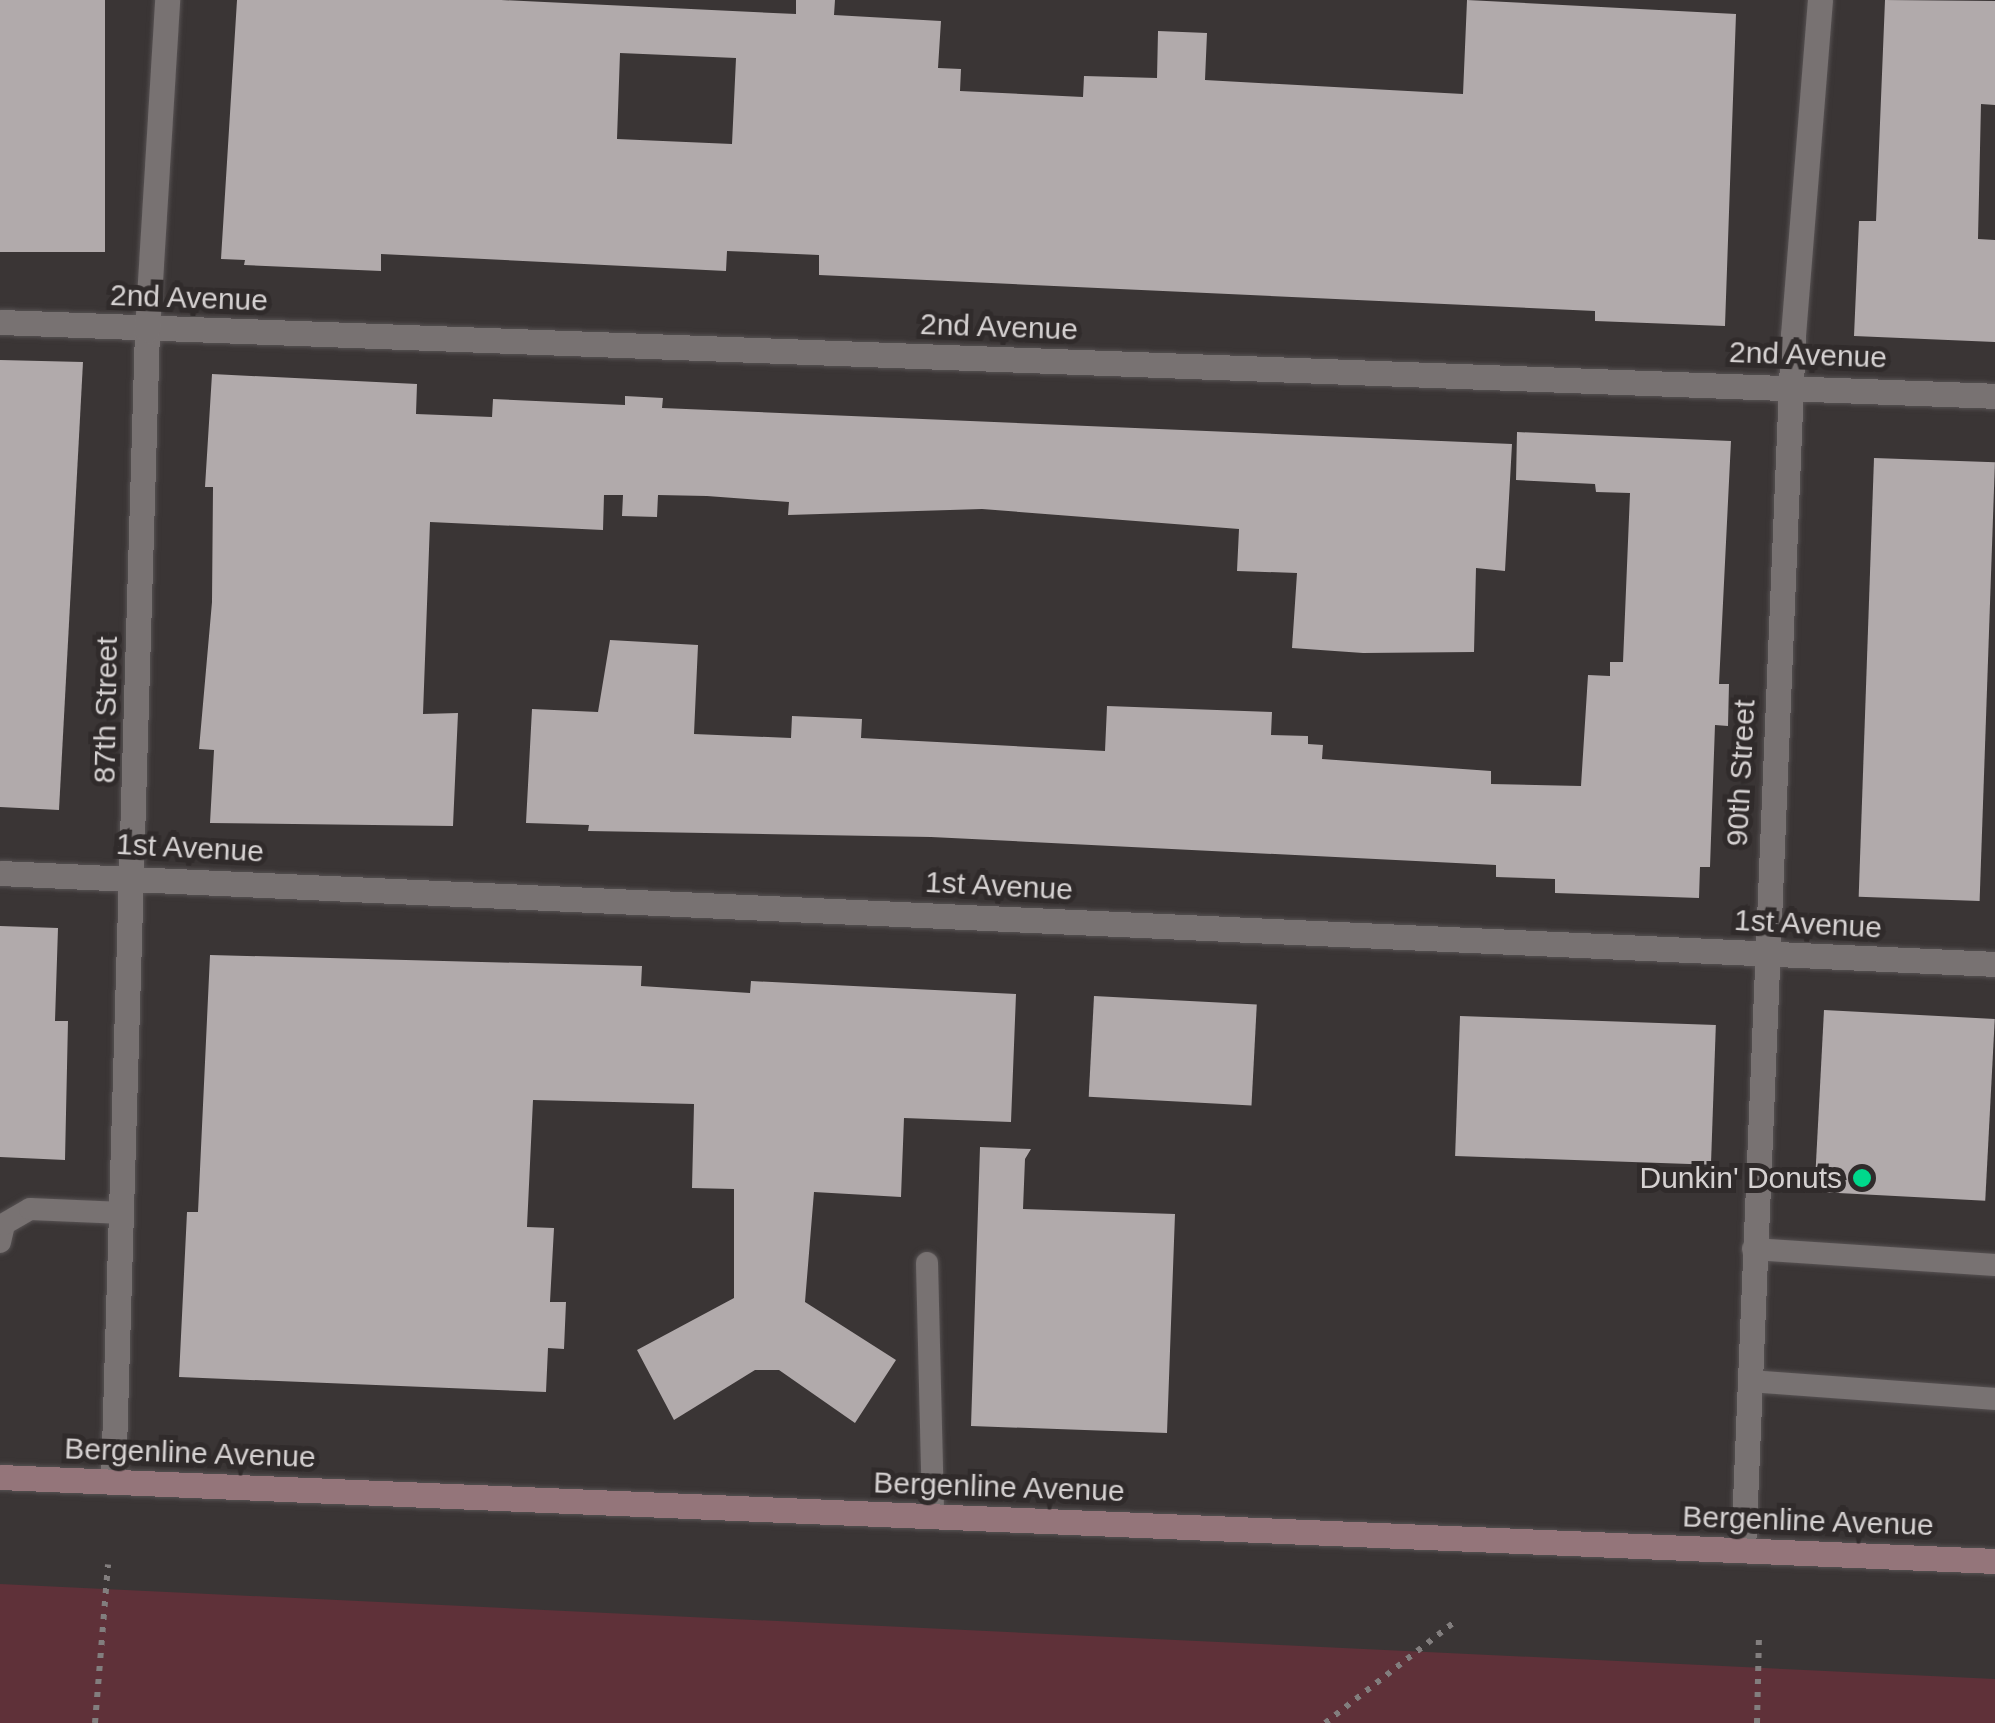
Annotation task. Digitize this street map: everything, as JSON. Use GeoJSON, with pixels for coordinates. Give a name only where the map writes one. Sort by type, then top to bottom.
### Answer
{"type":"FeatureCollection","features":[{"type":"Feature","properties":{"kind":"street","name":"87th Street"},"geometry":{"type":"LineString","coordinates":[[113,1482],[135,878],[148,330],[168,0]]}},
{"type":"Feature","properties":{"kind":"street","name":"90th Street"},"geometry":{"type":"LineString","coordinates":[[1743,1550],[1753,1248],[1794,387],[1820,0]]}},
{"type":"Feature","properties":{"kind":"street","name":"2nd Avenue"},"geometry":{"type":"LineString","coordinates":[[0,322],[1995,396]]}},
{"type":"Feature","properties":{"kind":"street","name":"1st Avenue"},"geometry":{"type":"LineString","coordinates":[[0,872],[1995,964]]}},
{"type":"Feature","properties":{"kind":"street","name":"Bergenline Avenue"},"geometry":{"type":"LineString","coordinates":[[0,1477],[1995,1562]]}},
{"type":"Feature","properties":{"kind":"lane"},"geometry":{"type":"LineString","coordinates":[[0,1242],[4,1224],[30,1209],[123,1213]]}},
{"type":"Feature","properties":{"kind":"lane"},"geometry":{"type":"LineString","coordinates":[[1753,1248],[1995,1265]]}},
{"type":"Feature","properties":{"kind":"lane"},"geometry":{"type":"LineString","coordinates":[[927,1263],[933,1517]]}},
{"type":"Feature","properties":{"kind":"lane"},"geometry":{"type":"LineString","coordinates":[[1750,1382],[1995,1400]]}},
{"type":"Feature","properties":{"kind":"path"},"geometry":{"type":"LineString","coordinates":[[94,1723],[108,1565]]}},
{"type":"Feature","properties":{"kind":"path"},"geometry":{"type":"LineString","coordinates":[[1326,1723],[1453,1623]]}},
{"type":"Feature","properties":{"kind":"path"},"geometry":{"type":"LineString","coordinates":[[1757,1723],[1760,1638]]}},
{"type":"Feature","properties":{"kind":"shaded area"},"geometry":{"type":"Polygon","coordinates":[[[0,1584],[1995,1679],[1995,1723],[0,1723],[0,1584]]]}},
{"type":"Feature","properties":{"kind":"building"},"geometry":{"type":"Polygon","coordinates":[[[0,0],[105,0],[105,252],[0,252],[0,0]]]}},
{"type":"Feature","properties":{"kind":"building"},"geometry":{"type":"Polygon","coordinates":[[[237,0],[501,0],[796,14],[796,0],[835,0],[834,15],[941,21],[938,68],[961,69],[960,91],[1083,97],[1084,76],[1157,78],[1158,31],[1207,33],[1205,80],[1463,94],[1467,0],[1736,14],[1725,326],[1595,321],[1595,311],[819,275],[819,255],[727,251],[726,271],[381,254],[381,271],[244,265],[245,260],[221,259],[237,0]],[[620,53],[617,139],[732,144],[736,58],[620,53]]]}},
{"type":"Feature","properties":{"kind":"building"},"geometry":{"type":"Polygon","coordinates":[[[1885,0],[1995,1],[1995,105],[1981,104],[1978,239],[1995,240],[1995,342],[1854,336],[1859,221],[1876,221],[1885,0]]]}},
{"type":"Feature","properties":{"kind":"building"},"geometry":{"type":"Polygon","coordinates":[[[0,360],[83,362],[59,810],[0,807],[0,360]]]}},
{"type":"Feature","properties":{"kind":"building"},"geometry":{"type":"Polygon","coordinates":[[[212,374],[417,384],[416,414],[492,417],[493,399],[625,405],[625,396],[663,398],[662,408],[1512,444],[1505,571],[1476,568],[1474,652],[1363,653],[1292,648],[1297,573],[1237,571],[1239,529],[982,509],[788,515],[789,502],[658,495],[657,517],[622,516],[623,495],[604,495],[603,530],[430,522],[423,714],[458,713],[453,826],[210,823],[214,750],[199,749],[212,602],[213,487],[205,487],[212,374]]]}},
{"type":"Feature","properties":{"kind":"building"},"geometry":{"type":"Polygon","coordinates":[[[1517,432],[1731,441],[1719,684],[1729,684],[1728,726],[1715,725],[1710,867],[1700,867],[1699,898],[1555,893],[1555,879],[1496,877],[1496,865],[931,837],[588,831],[589,825],[526,823],[532,709],[598,712],[610,640],[698,645],[694,734],[791,738],[792,716],[862,719],[861,738],[1105,751],[1107,706],[1272,712],[1271,735],[1308,736],[1308,744],[1323,745],[1322,759],[1491,771],[1491,784],[1581,786],[1588,675],[1610,676],[1610,662],[1623,662],[1630,493],[1596,492],[1595,484],[1516,480],[1517,432]]]}},
{"type":"Feature","properties":{"kind":"building"},"geometry":{"type":"Polygon","coordinates":[[[1874,458],[1995,462],[1980,901],[1859,897],[1874,458]]]}},
{"type":"Feature","properties":{"kind":"building"},"geometry":{"type":"Polygon","coordinates":[[[0,926],[58,928],[55,1021],[68,1021],[65,1160],[0,1157],[0,926]]]}},
{"type":"Feature","properties":{"kind":"building"},"geometry":{"type":"Polygon","coordinates":[[[210,955],[642,966],[641,986],[750,993],[751,981],[1016,994],[1011,1122],[904,1118],[901,1197],[814,1192],[805,1302],[896,1360],[855,1423],[779,1370],[755,1370],[674,1420],[637,1350],[734,1298],[734,1189],[692,1188],[694,1104],[533,1100],[527,1227],[554,1228],[550,1302],[566,1302],[564,1349],[548,1348],[546,1392],[179,1377],[187,1212],[198,1212],[210,955]]]}},
{"type":"Feature","properties":{"kind":"building"},"geometry":{"type":"Polygon","coordinates":[[[1094,996],[1257,1005],[1251,1105],[1089,1097],[1094,996]]]}},
{"type":"Feature","properties":{"kind":"building"},"geometry":{"type":"Polygon","coordinates":[[[1824,1010],[1995,1019],[1985,1201],[1814,1192],[1824,1010]]]}},
{"type":"Feature","properties":{"kind":"building"},"geometry":{"type":"Polygon","coordinates":[[[1460,1016],[1716,1025],[1711,1165],[1455,1156],[1460,1016]]]}},
{"type":"Feature","properties":{"kind":"building"},"geometry":{"type":"Polygon","coordinates":[[[980,1147],[1031,1149],[1025,1159],[1023,1209],[1175,1214],[1167,1433],[971,1426],[980,1147]]]}},
{"type":"Feature","properties":{"kind":"place","name":"Dunkin' Donuts"},"geometry":{"type":"Point","coordinates":[1862,1178]}}]}
